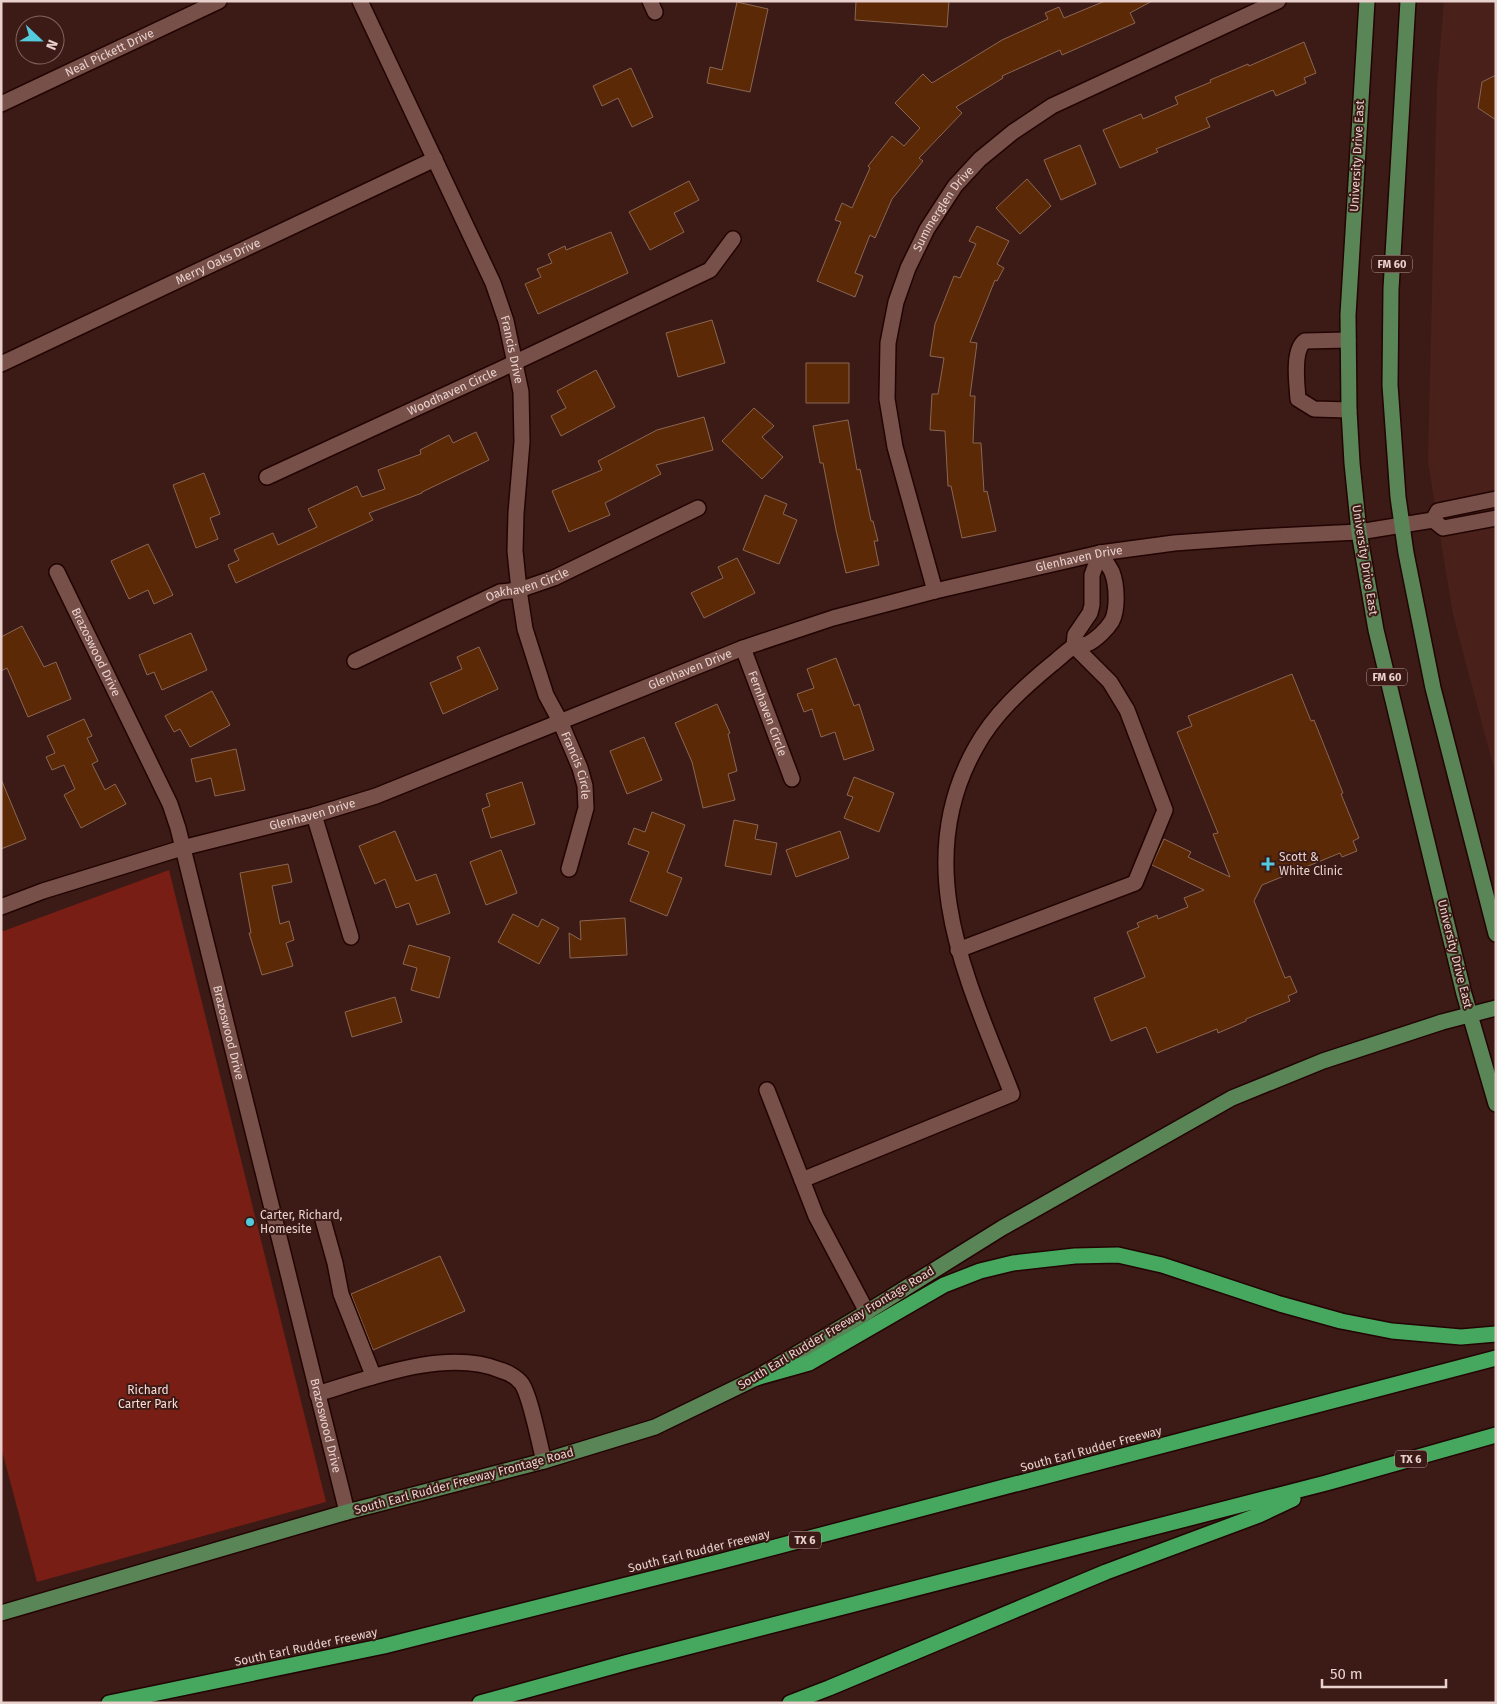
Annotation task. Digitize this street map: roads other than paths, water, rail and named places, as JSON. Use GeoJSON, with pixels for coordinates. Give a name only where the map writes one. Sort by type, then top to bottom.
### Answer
{"type":"FeatureCollection","features":[{"type":"Feature","properties":{"kind":"highway"},"geometry":{"type":"LineString","coordinates":[[756,1378],[809,1363],[944,1285],[1013,1263],[1075,1256],[1118,1255],[1162,1265],[1280,1304],[1341,1321],[1392,1331],[1461,1337],[1496,1334]]}},
{"type":"Feature","properties":{"kind":"highway","name":"South Earl Rudder Freeway"},"geometry":{"type":"LineString","coordinates":[[109,1703],[394,1643],[722,1561],[1496,1358]]}},
{"type":"Feature","properties":{"kind":"highway","name":"TX 6"},"geometry":{"type":"LineString","coordinates":[[480,1703],[644,1658],[1326,1483],[1496,1434]]}},
{"type":"Feature","properties":{"kind":"highway"},"geometry":{"type":"LineString","coordinates":[[790,1703],[1106,1572],[1259,1515],[1326,1483]]}},
{"type":"Feature","properties":{"kind":"main road","name":"University Drive East"},"geometry":{"type":"LineString","coordinates":[[1366,1],[1356,160],[1348,340],[1349,410],[1359,532],[1376,630],[1459,975],[1496,1104]]}},
{"type":"Feature","properties":{"kind":"main road","name":"FM 60"},"geometry":{"type":"LineString","coordinates":[[1408,1],[1391,297],[1390,386],[1401,526],[1433,688],[1496,934]]}},
{"type":"Feature","properties":{"kind":"main road"},"geometry":{"type":"LineString","coordinates":[[1484,893],[1496,915]]}},
{"type":"Feature","properties":{"kind":"main road","name":"South Earl Rudder Freeway Frontage Road"},"geometry":{"type":"LineString","coordinates":[[1,1613],[347,1512],[544,1461],[654,1427],[756,1378],[1002,1228],[1232,1098],[1323,1061],[1442,1022],[1496,1008]]}},
{"type":"Feature","properties":{"kind":"street","name":"Neal Pickett Drive"},"geometry":{"type":"LineString","coordinates":[[1,104],[219,1]]}},
{"type":"Feature","properties":{"kind":"street","name":"Francis Drive"},"geometry":{"type":"LineString","coordinates":[[360,1],[494,284],[506,322],[521,392],[522,442],[515,551],[519,590],[525,629],[537,671],[546,695],[560,721]]}},
{"type":"Feature","properties":{"kind":"street","name":"Summerglen Drive"},"geometry":{"type":"LineString","coordinates":[[935,591],[895,446],[888,399],[888,343],[896,302],[908,268],[927,229],[955,186],[980,159],[1013,132],[1052,106],[1278,1]]}},
{"type":"Feature","properties":{"kind":"street","name":"Merry Oaks Drive"},"geometry":{"type":"LineString","coordinates":[[1,364],[435,159]]}},
{"type":"Feature","properties":{"kind":"street","name":"Woodhaven Circle"},"geometry":{"type":"LineString","coordinates":[[267,477],[515,363],[710,270],[733,239]]}},
{"type":"Feature","properties":{"kind":"street"},"geometry":{"type":"LineString","coordinates":[[1348,340],[1305,341],[1301,343],[1298,350],[1297,360],[1298,399],[1314,409],[1349,410]]}},
{"type":"Feature","properties":{"kind":"street"},"geometry":{"type":"LineString","coordinates":[[1496,498],[1438,511],[1434,520],[1443,528],[1496,518]]}},
{"type":"Feature","properties":{"kind":"street","name":"Oakhaven Circle"},"geometry":{"type":"LineString","coordinates":[[355,661],[500,592],[519,590],[554,578],[698,508]]}},
{"type":"Feature","properties":{"kind":"street","name":"Glenhaven Drive"},"geometry":{"type":"LineString","coordinates":[[1,907],[43,891],[182,848],[314,815],[376,796],[743,648],[833,618],[935,591],[1100,553],[1174,543],[1257,536],[1359,532],[1434,520]]}},
{"type":"Feature","properties":{"kind":"street"},"geometry":{"type":"LineString","coordinates":[[1074,646],[1075,635],[1090,613],[1092,605],[1092,574],[1100,553]]}},
{"type":"Feature","properties":{"kind":"street"},"geometry":{"type":"LineString","coordinates":[[802,1180],[1012,1094],[958,950],[946,883],[945,856],[949,815],[954,794],[976,747],[1006,705],[1074,646],[1087,644],[1094,640],[1112,620],[1117,600],[1112,573],[1100,553]]}},
{"type":"Feature","properties":{"kind":"street","name":"Brazoswood Drive"},"geometry":{"type":"LineString","coordinates":[[57,572],[170,804],[347,1512]]}},
{"type":"Feature","properties":{"kind":"street"},"geometry":{"type":"LineString","coordinates":[[958,950],[1135,883],[1165,810],[1124,704],[1110,682],[1074,646]]}},
{"type":"Feature","properties":{"kind":"street","name":"Fernhaven Circle"},"geometry":{"type":"LineString","coordinates":[[743,648],[792,779]]}},
{"type":"Feature","properties":{"kind":"street","name":"Francis Circle"},"geometry":{"type":"LineString","coordinates":[[560,721],[580,768],[586,808],[569,869]]}},
{"type":"Feature","properties":{"kind":"street"},"geometry":{"type":"LineString","coordinates":[[314,815],[351,937]]}},
{"type":"Feature","properties":{"kind":"street"},"geometry":{"type":"LineString","coordinates":[[767,1090],[827,1238],[867,1312]]}},
{"type":"Feature","properties":{"kind":"street"},"geometry":{"type":"LineString","coordinates":[[323,1220],[341,1294],[371,1370],[372,1377]]}},
{"type":"Feature","properties":{"kind":"street"},"geometry":{"type":"LineString","coordinates":[[318,1394],[372,1377],[446,1362],[471,1363],[494,1367],[508,1373],[522,1384],[529,1402],[544,1461]]}},
{"type":"Feature","properties":{"kind":"place","name":"Scott & White Clinic"},"geometry":{"type":"Point","coordinates":[1268,864]}},
{"type":"Feature","properties":{"kind":"place","name":"Carter, Richard, Homesite"},"geometry":{"type":"Point","coordinates":[250,1222]}},
{"type":"Feature","properties":{"kind":"park label","name":"Richard Carter Park"},"geometry":{"type":"Point","coordinates":[148,1397]}}]}
